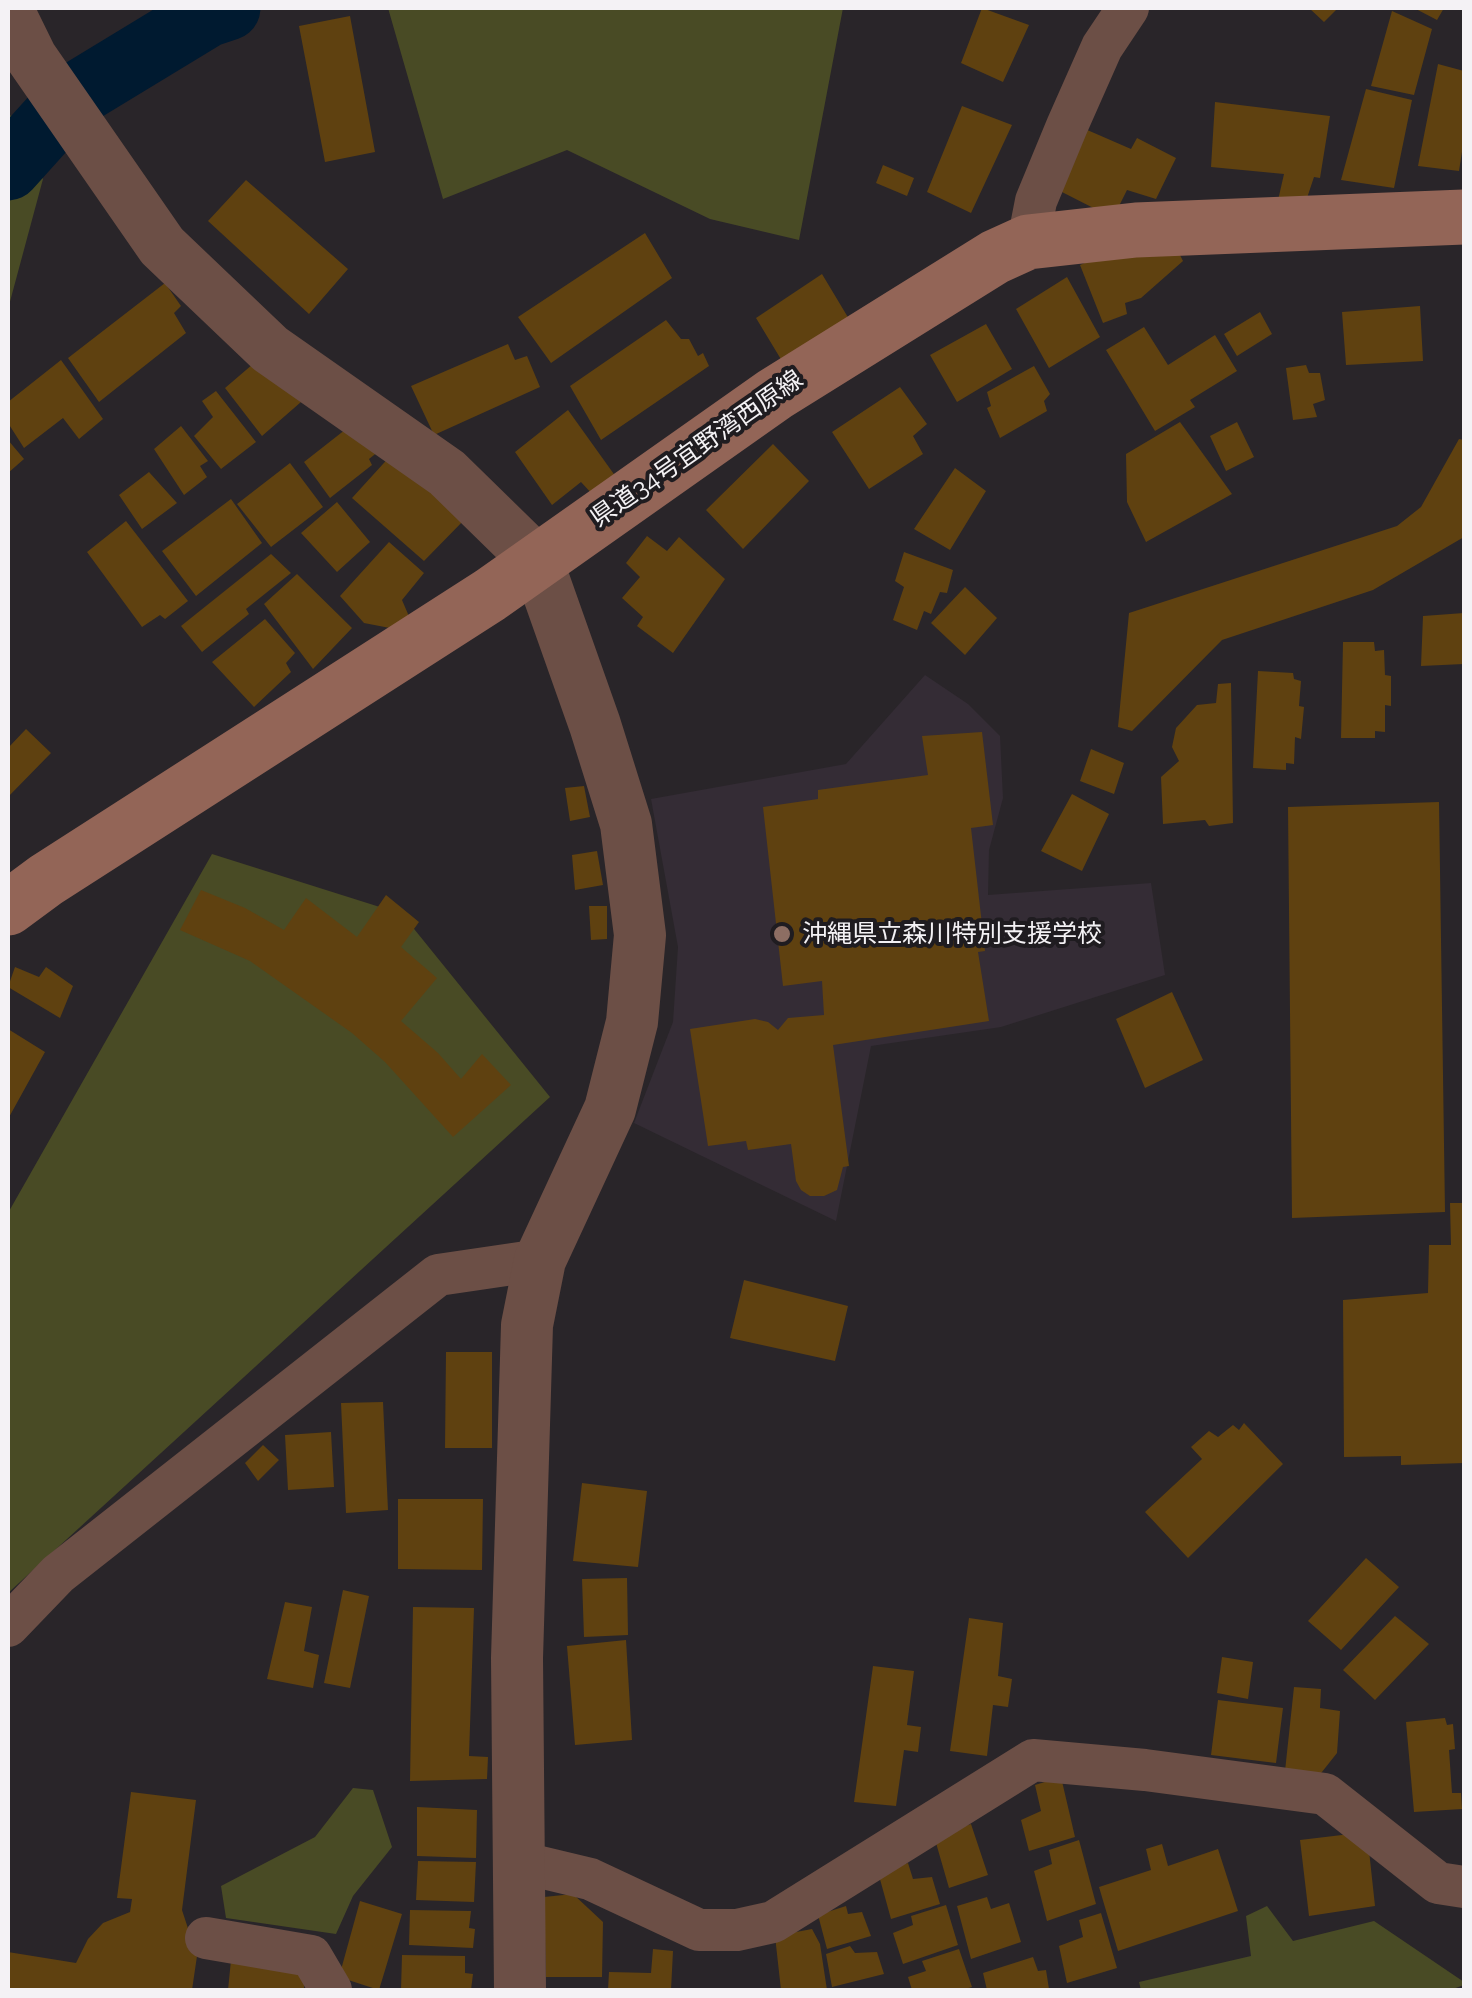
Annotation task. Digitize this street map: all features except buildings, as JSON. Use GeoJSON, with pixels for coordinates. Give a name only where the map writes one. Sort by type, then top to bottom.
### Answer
{"type":"FeatureCollection","features":[{"type":"Feature","properties":{"kind":"main road","name":"県道34号宜野湾西原線"},"geometry":{"type":"LineString","coordinates":[[8,908],[459,615],[792,383],[979,266],[1028,242],[1136,230],[1464,217]]}},
{"type":"Feature","properties":{"kind":"street"},"geometry":{"type":"LineString","coordinates":[[1028,242],[1036,201],[1074,110],[1102,46],[1128,8]]}},
{"type":"Feature","properties":{"kind":"street"},"geometry":{"type":"LineString","coordinates":[[8,10],[31,56],[162,246],[270,349],[447,474],[537,562],[626,824],[640,935],[632,1022],[610,1108],[540,1260],[527,1325],[517,1658],[520,1990]]}},
{"type":"Feature","properties":{"kind":"street"},"geometry":{"type":"LineString","coordinates":[[8,1626],[58,1574],[438,1274],[540,1260]]}},
{"type":"Feature","properties":{"kind":"street"},"geometry":{"type":"LineString","coordinates":[[520,1862],[590,1880],[699,1930],[737,1930],[773,1922],[1033,1760],[1146,1770],[1325,1794],[1438,1883],[1464,1887]]}},
{"type":"Feature","properties":{"kind":"street"},"geometry":{"type":"LineString","coordinates":[[206,1938],[311,1956],[331,1990]]}},
{"type":"Feature","properties":{"kind":"shaded area"},"geometry":{"type":"Polygon","coordinates":[[[925,675],[968,704],[1000,736],[1003,798],[989,850],[988,895],[1151,883],[1165,975],[1001,1027],[871,1046],[836,1221],[634,1123],[673,1022],[678,947],[651,799],[846,764],[925,675]]]}},
{"type":"Feature","properties":{"kind":"green space"},"geometry":{"type":"Polygon","coordinates":[[[388,8],[843,8],[799,240],[710,219],[567,150],[443,199],[388,8]]]}},
{"type":"Feature","properties":{"kind":"green space"},"geometry":{"type":"Polygon","coordinates":[[[11,115],[43,179],[8,309],[8,118],[11,115]]]}},
{"type":"Feature","properties":{"kind":"green space"},"geometry":{"type":"Polygon","coordinates":[[[212,854],[402,914],[550,1097],[8,1593],[8,1213],[212,854]]]}},
{"type":"Feature","properties":{"kind":"green space"},"geometry":{"type":"Polygon","coordinates":[[[353,1788],[373,1790],[392,1847],[353,1896],[336,1934],[226,1918],[221,1886],[315,1837],[353,1788]]]}},
{"type":"Feature","properties":{"kind":"green space"},"geometry":{"type":"Polygon","coordinates":[[[1267,1906],[1293,1941],[1374,1921],[1464,1985],[1450,1990],[1141,1990],[1139,1982],[1251,1956],[1246,1916],[1267,1906]]]}},
{"type":"Feature","properties":{"kind":"waterway"},"geometry":{"type":"LineString","coordinates":[[8,168],[72,97],[207,15],[228,8]]}},
{"type":"Feature","properties":{"kind":"place","name":"沖縄県立森川特別支援学校"},"geometry":{"type":"Point","coordinates":[782,934]}}]}
